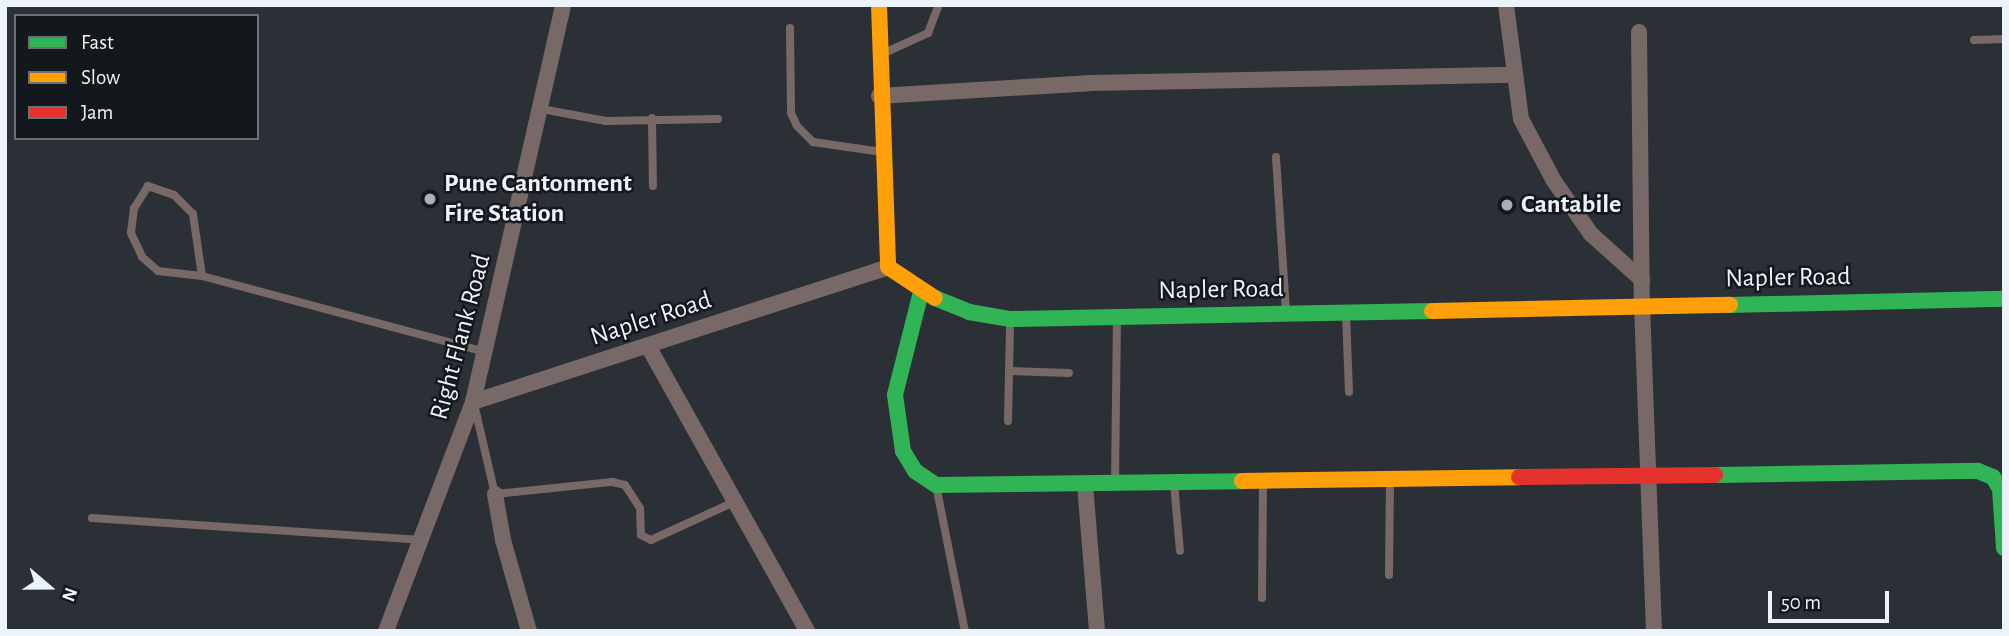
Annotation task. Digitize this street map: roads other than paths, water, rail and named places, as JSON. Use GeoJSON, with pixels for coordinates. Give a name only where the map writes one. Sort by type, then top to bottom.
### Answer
{"type":"FeatureCollection","features":[{"type":"Feature","properties":{"kind":"street","name":"Right Flank Road"},"geometry":{"type":"LineString","coordinates":[[386,631],[473,402],[542,109],[563,5]]}},
{"type":"Feature","properties":{"kind":"street"},"geometry":{"type":"LineString","coordinates":[[879,5],[879,96],[888,267]]}},
{"type":"Feature","properties":{"kind":"street"},"geometry":{"type":"LineString","coordinates":[[1506,5],[1513,75],[1521,119],[1554,181],[1591,234],[1642,280]]}},
{"type":"Feature","properties":{"kind":"street"},"geometry":{"type":"LineString","coordinates":[[1639,32],[1642,304],[1654,631]]}},
{"type":"Feature","properties":{"kind":"street"},"geometry":{"type":"LineString","coordinates":[[879,96],[1089,83],[1513,75]]}},
{"type":"Feature","properties":{"kind":"street","name":"Napler Road"},"geometry":{"type":"LineString","coordinates":[[473,402],[888,267],[921,292],[968,312],[1010,319],[1642,304],[2004,299]]}},
{"type":"Feature","properties":{"kind":"street"},"geometry":{"type":"LineString","coordinates":[[921,292],[895,395],[903,452],[915,471],[936,485],[1978,471],[1993,477],[2000,489],[2004,548]]}},
{"type":"Feature","properties":{"kind":"street"},"geometry":{"type":"LineString","coordinates":[[648,346],[800,629]]}},
{"type":"Feature","properties":{"kind":"street"},"geometry":{"type":"LineString","coordinates":[[1085,485],[1097,631]]}},
{"type":"Feature","properties":{"kind":"street"},"geometry":{"type":"LineString","coordinates":[[495,494],[503,541],[529,631]]}},
{"type":"Feature","properties":{"kind":"lane"},"geometry":{"type":"LineString","coordinates":[[879,54],[913,43],[928,33],[939,5]]}},
{"type":"Feature","properties":{"kind":"lane"},"geometry":{"type":"LineString","coordinates":[[790,28],[791,113],[797,126],[813,142],[882,152]]}},
{"type":"Feature","properties":{"kind":"lane"},"geometry":{"type":"LineString","coordinates":[[1974,40],[2004,39]]}},
{"type":"Feature","properties":{"kind":"lane"},"geometry":{"type":"LineString","coordinates":[[542,109],[606,121],[652,118],[718,119]]}},
{"type":"Feature","properties":{"kind":"lane"},"geometry":{"type":"LineString","coordinates":[[652,118],[653,186]]}},
{"type":"Feature","properties":{"kind":"lane"},"geometry":{"type":"LineString","coordinates":[[1276,157],[1286,313]]}},
{"type":"Feature","properties":{"kind":"lane"},"geometry":{"type":"LineString","coordinates":[[202,276],[193,215],[174,195],[149,186],[134,208],[131,233],[142,257],[158,271],[202,276],[485,352]]}},
{"type":"Feature","properties":{"kind":"lane"},"geometry":{"type":"LineString","coordinates":[[1346,311],[1349,392]]}},
{"type":"Feature","properties":{"kind":"lane"},"geometry":{"type":"LineString","coordinates":[[1115,484],[1116,317]]}},
{"type":"Feature","properties":{"kind":"lane"},"geometry":{"type":"LineString","coordinates":[[1008,421],[1010,319]]}},
{"type":"Feature","properties":{"kind":"lane"},"geometry":{"type":"LineString","coordinates":[[1009,371],[1069,373]]}},
{"type":"Feature","properties":{"kind":"lane"},"geometry":{"type":"LineString","coordinates":[[473,402],[495,494],[612,482],[625,485],[640,508],[641,534],[651,540],[732,503]]}},
{"type":"Feature","properties":{"kind":"lane"},"geometry":{"type":"LineString","coordinates":[[1389,575],[1390,479]]}},
{"type":"Feature","properties":{"kind":"lane"},"geometry":{"type":"LineString","coordinates":[[1262,598],[1263,481]]}},
{"type":"Feature","properties":{"kind":"lane"},"geometry":{"type":"LineString","coordinates":[[1174,483],[1180,551]]}},
{"type":"Feature","properties":{"kind":"lane"},"geometry":{"type":"LineString","coordinates":[[936,485],[965,631]]}},
{"type":"Feature","properties":{"kind":"lane"},"geometry":{"type":"LineString","coordinates":[[92,518],[421,540]]}},
{"type":"Feature","properties":{"kind":"place","name":"Pune Cantonment Fire Station"},"geometry":{"type":"Point","coordinates":[430,199]}},
{"type":"Feature","properties":{"kind":"place","name":"Cantabile"},"geometry":{"type":"Point","coordinates":[1507,205]}}]}
